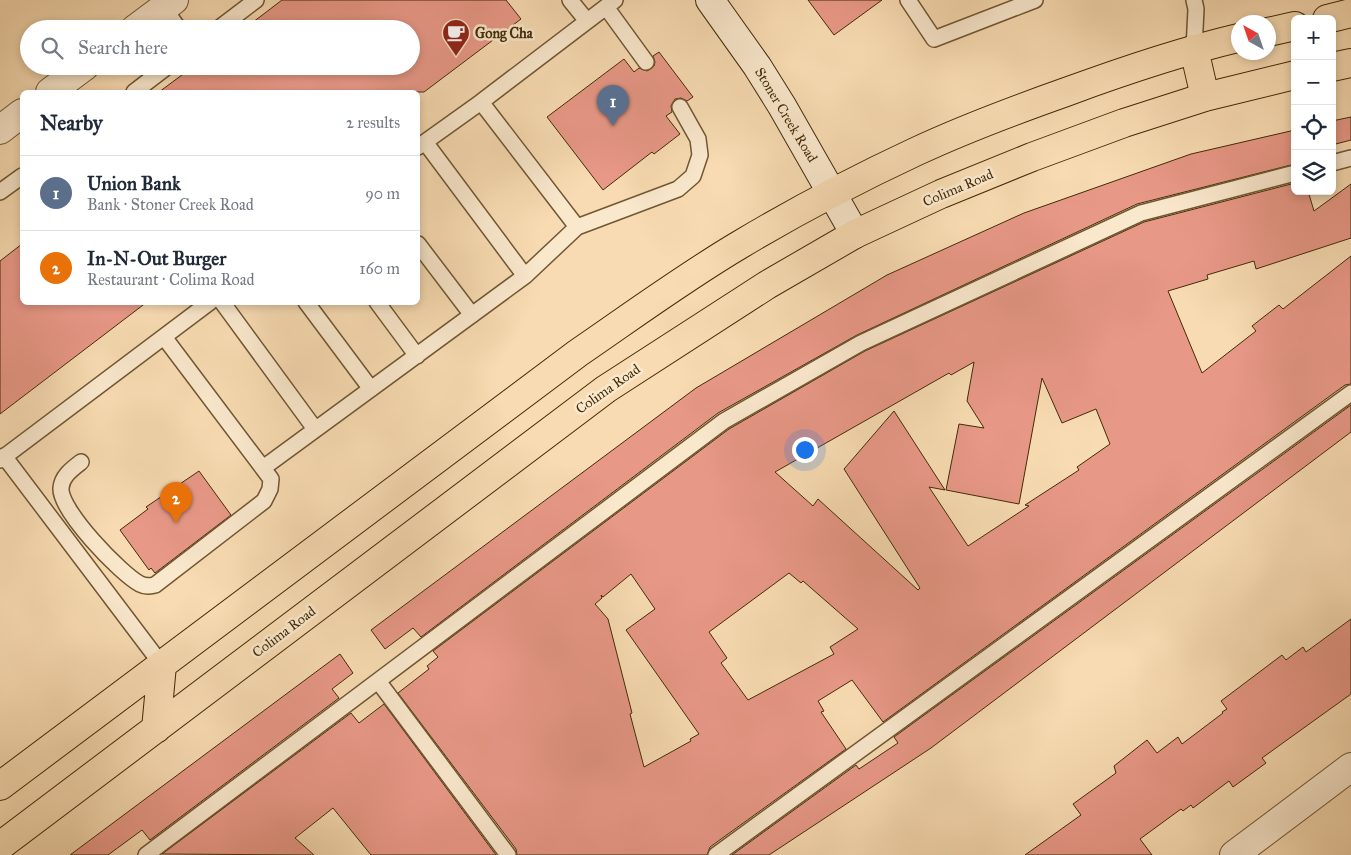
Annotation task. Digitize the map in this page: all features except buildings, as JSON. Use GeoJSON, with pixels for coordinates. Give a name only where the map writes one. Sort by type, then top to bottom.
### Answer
{"type":"FeatureCollection","features":[{"type":"Feature","properties":{"kind":"main road"},"geometry":{"type":"LineString","coordinates":[[1336,17],[1351,13]]}},
{"type":"Feature","properties":{"kind":"main road"},"geometry":{"type":"LineString","coordinates":[[1276,30],[1291,27]]}},
{"type":"Feature","properties":{"kind":"main road"},"geometry":{"type":"LineString","coordinates":[[0,786],[578,353],[740,244],[832,192],[916,151],[1010,112],[1108,77],[1194,48],[1231,40]]}},
{"type":"Feature","properties":{"kind":"main road"},"geometry":{"type":"LineString","coordinates":[[1194,48],[1205,97]]}},
{"type":"Feature","properties":{"kind":"main road"},"geometry":{"type":"LineString","coordinates":[[1336,66],[1351,63]]}},
{"type":"Feature","properties":{"kind":"main road","name":"Colima Road"},"geometry":{"type":"LineString","coordinates":[[0,846],[606,389],[767,285],[856,234],[941,194],[1032,156],[1124,123],[1205,97],[1291,76]]}},
{"type":"Feature","properties":{"kind":"main road"},"geometry":{"type":"LineString","coordinates":[[156,729],[162,665]]}},
{"type":"Feature","properties":{"kind":"street","name":"Stoner Creek Road"},"geometry":{"type":"LineString","coordinates":[[710,0],[777,98],[856,234]]}},
{"type":"Feature","properties":{"kind":"street"},"geometry":{"type":"LineString","coordinates":[[155,20],[172,12]]}},
{"type":"Feature","properties":{"kind":"street"},"geometry":{"type":"LineString","coordinates":[[53,90],[73,75]]}},
{"type":"Feature","properties":{"kind":"street"},"geometry":{"type":"LineString","coordinates":[[0,130],[20,115]]}},
{"type":"Feature","properties":{"kind":"street"},"geometry":{"type":"LineString","coordinates":[[1237,854],[1351,767]]}},
{"type":"Feature","properties":{"kind":"lane"},"geometry":{"type":"LineString","coordinates":[[230,20],[256,0]]}},
{"type":"Feature","properties":{"kind":"lane"},"geometry":{"type":"LineString","coordinates":[[570,0],[587,20]]}},
{"type":"Feature","properties":{"kind":"lane"},"geometry":{"type":"LineString","coordinates":[[908,0],[934,39],[1035,0]]}},
{"type":"Feature","properties":{"kind":"lane"},"geometry":{"type":"LineString","coordinates":[[1194,0],[1196,9],[1194,48]]}},
{"type":"Feature","properties":{"kind":"lane"},"geometry":{"type":"LineString","coordinates":[[525,276],[421,145],[481,102],[610,3],[646,62]]}},
{"type":"Feature","properties":{"kind":"lane"},"geometry":{"type":"LineString","coordinates":[[137,90],[156,75]]}},
{"type":"Feature","properties":{"kind":"lane"},"geometry":{"type":"LineString","coordinates":[[481,102],[577,227]]}},
{"type":"Feature","properties":{"kind":"lane"},"geometry":{"type":"LineString","coordinates":[[263,468],[525,276],[577,227],[678,189],[693,176],[700,155],[698,139],[680,107]]}},
{"type":"Feature","properties":{"kind":"lane"},"geometry":{"type":"LineString","coordinates":[[1336,162],[1351,158]]}},
{"type":"Feature","properties":{"kind":"lane"},"geometry":{"type":"LineString","coordinates":[[146,855],[724,422],[861,343],[1140,213],[1291,174]]}},
{"type":"Feature","properties":{"kind":"lane"},"geometry":{"type":"LineString","coordinates":[[0,192],[20,177]]}},
{"type":"Feature","properties":{"kind":"lane"},"geometry":{"type":"LineString","coordinates":[[420,247],[472,315]]}},
{"type":"Feature","properties":{"kind":"lane"},"geometry":{"type":"LineString","coordinates":[[162,665],[2,458],[206,305]]}},
{"type":"Feature","properties":{"kind":"lane"},"geometry":{"type":"LineString","coordinates":[[224,305],[315,429]]}},
{"type":"Feature","properties":{"kind":"lane"},"geometry":{"type":"LineString","coordinates":[[308,305],[371,389]]}},
{"type":"Feature","properties":{"kind":"lane"},"geometry":{"type":"LineString","coordinates":[[379,305],[417,356]]}},
{"type":"Feature","properties":{"kind":"lane"},"geometry":{"type":"LineString","coordinates":[[81,462],[68,472],[60,486],[61,497],[80,527],[119,567],[140,584],[148,586],[155,585],[264,501],[270,489],[270,479],[164,337]]}},
{"type":"Feature","properties":{"kind":"lane"},"geometry":{"type":"LineString","coordinates":[[716,855],[1351,393]]}},
{"type":"Feature","properties":{"kind":"lane"},"geometry":{"type":"LineString","coordinates":[[378,681],[508,855]]}},
{"type":"Feature","properties":{"kind":"place","name":"Gong Cha"},"geometry":{"type":"Point","coordinates":[456,57]}},
{"type":"Feature","properties":{"kind":"place","name":"Union Bank"},"geometry":{"type":"Point","coordinates":[613,126]}},
{"type":"Feature","properties":{"kind":"place","name":"In-N-Out Burger"},"geometry":{"type":"Point","coordinates":[176,523]}}]}
